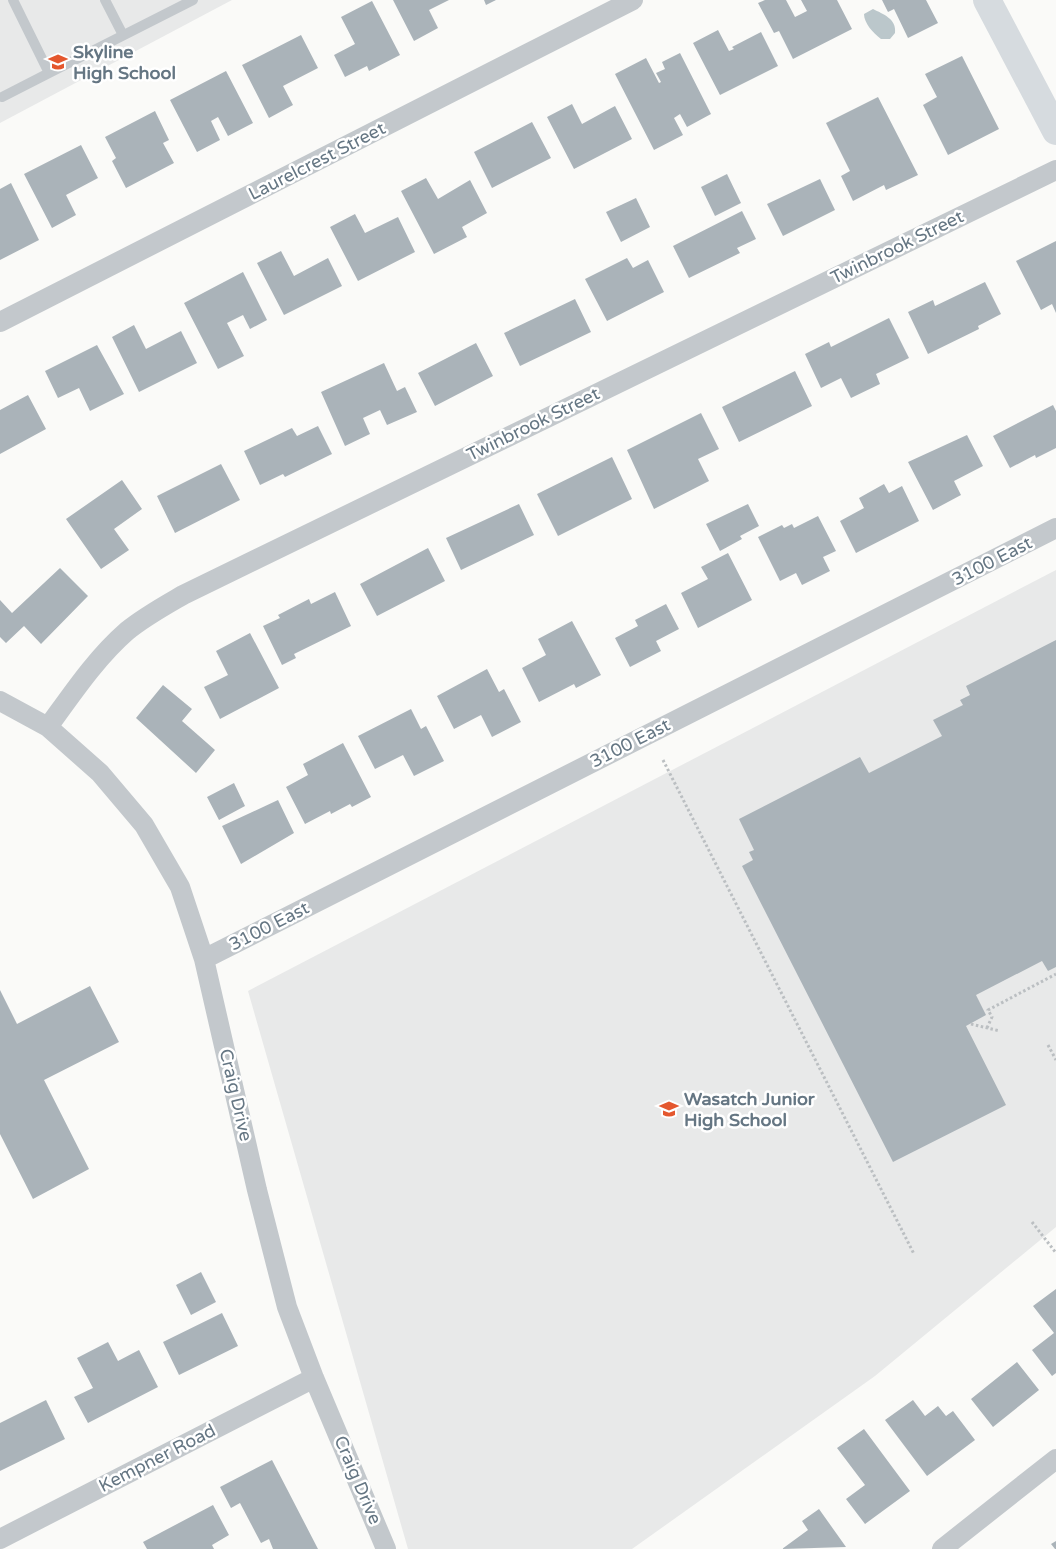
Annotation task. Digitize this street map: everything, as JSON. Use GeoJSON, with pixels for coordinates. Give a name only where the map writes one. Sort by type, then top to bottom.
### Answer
{"type":"FeatureCollection","features":[{"type":"Feature","properties":{"kind":"street","name":"Laurelcrest Street"},"geometry":{"type":"LineString","coordinates":[[0,322],[633,0]]}},
{"type":"Feature","properties":{"kind":"street"},"geometry":{"type":"LineString","coordinates":[[987,0],[1056,131]]}},
{"type":"Feature","properties":{"kind":"street","name":"Twinbrook Street"},"geometry":{"type":"LineString","coordinates":[[48,727],[72,693],[106,652],[128,631],[153,612],[1056,170]]}},
{"type":"Feature","properties":{"kind":"street","name":"3100 East"},"geometry":{"type":"LineString","coordinates":[[204,959],[1056,528]]}},
{"type":"Feature","properties":{"kind":"street","name":"Craig Drive"},"geometry":{"type":"LineString","coordinates":[[0,701],[48,727],[100,773],[144,825],[180,887],[204,959],[269,1238],[287,1307],[314,1378],[386,1549]]}},
{"type":"Feature","properties":{"kind":"street","name":"Kempner Road"},"geometry":{"type":"LineString","coordinates":[[0,1538],[314,1378]]}},
{"type":"Feature","properties":{"kind":"street"},"geometry":{"type":"LineString","coordinates":[[942,1549],[1056,1460]]}},
{"type":"Feature","properties":{"kind":"lane"},"geometry":{"type":"LineString","coordinates":[[13,0],[50,72]]}},
{"type":"Feature","properties":{"kind":"lane"},"geometry":{"type":"LineString","coordinates":[[105,0],[123,35]]}},
{"type":"Feature","properties":{"kind":"lane"},"geometry":{"type":"LineString","coordinates":[[2,97],[193,0]]}},
{"type":"Feature","properties":{"kind":"path"},"geometry":{"type":"LineString","coordinates":[[663,760],[914,1254]]}},
{"type":"Feature","properties":{"kind":"path"},"geometry":{"type":"LineString","coordinates":[[987,1028],[992,1017],[988,1010],[1056,974]]}},
{"type":"Feature","properties":{"kind":"path"},"geometry":{"type":"LineString","coordinates":[[971,1024],[1000,1031]]}},
{"type":"Feature","properties":{"kind":"path"},"geometry":{"type":"LineString","coordinates":[[1048,1045],[1056,1060]]}},
{"type":"Feature","properties":{"kind":"path"},"geometry":{"type":"LineString","coordinates":[[1032,1222],[1056,1253]]}},
{"type":"Feature","properties":{"kind":"shaded area","name":"Skyline High School"},"geometry":{"type":"Polygon","coordinates":[[[0,0],[232,0],[0,123],[0,0]]]}},
{"type":"Feature","properties":{"kind":"shaded area"},"geometry":{"type":"Polygon","coordinates":[[[873,9],[894,24],[895,33],[890,39],[881,39],[867,24],[864,14],[873,9]]]}},
{"type":"Feature","properties":{"kind":"shaded area","name":"Wasatch Junior High School"},"geometry":{"type":"Polygon","coordinates":[[[1056,570],[1056,1227],[875,1376],[632,1549],[408,1549],[248,991],[1056,570]]]}},
{"type":"Feature","properties":{"kind":"building"},"geometry":{"type":"Polygon","coordinates":[[[393,0],[449,0],[429,10],[438,28],[414,41],[393,0]]]}},
{"type":"Feature","properties":{"kind":"building"},"geometry":{"type":"Polygon","coordinates":[[[484,0],[496,0],[486,5],[484,0]]]}},
{"type":"Feature","properties":{"kind":"building"},"geometry":{"type":"Polygon","coordinates":[[[765,0],[786,0],[795,17],[807,11],[801,0],[837,0],[852,29],[793,59],[779,31],[774,33],[758,3],[765,0]]]}},
{"type":"Feature","properties":{"kind":"building"},"geometry":{"type":"Polygon","coordinates":[[[882,0],[926,0],[938,23],[908,38],[894,9],[888,12],[882,0]]]}},
{"type":"Feature","properties":{"kind":"building"},"geometry":{"type":"Polygon","coordinates":[[[372,1],[400,55],[369,71],[367,66],[345,77],[334,55],[355,44],[341,17],[372,1]]]}},
{"type":"Feature","properties":{"kind":"building"},"geometry":{"type":"Polygon","coordinates":[[[718,30],[729,51],[734,49],[732,47],[761,32],[778,66],[720,95],[693,43],[718,30]]]}},
{"type":"Feature","properties":{"kind":"building"},"geometry":{"type":"Polygon","coordinates":[[[301,35],[318,68],[283,86],[293,105],[269,118],[242,65],[301,35]]]}},
{"type":"Feature","properties":{"kind":"building"},"geometry":{"type":"Polygon","coordinates":[[[680,53],[711,114],[687,127],[680,114],[674,118],[683,135],[654,150],[615,74],[646,58],[659,83],[661,82],[656,73],[665,69],[662,62],[680,53]]]}},
{"type":"Feature","properties":{"kind":"building"},"geometry":{"type":"Polygon","coordinates":[[[962,56],[999,129],[948,155],[923,105],[937,97],[925,74],[962,56]]]}},
{"type":"Feature","properties":{"kind":"building"},"geometry":{"type":"Polygon","coordinates":[[[226,71],[253,123],[228,136],[218,117],[211,121],[220,140],[197,152],[170,100],[226,71]]]}},
{"type":"Feature","properties":{"kind":"building"},"geometry":{"type":"Polygon","coordinates":[[[878,97],[918,175],[886,190],[884,185],[853,201],[841,176],[850,171],[826,123],[878,97]]]}},
{"type":"Feature","properties":{"kind":"building"},"geometry":{"type":"Polygon","coordinates":[[[572,104],[582,124],[615,106],[632,139],[574,169],[547,117],[572,104]]]}},
{"type":"Feature","properties":{"kind":"building"},"geometry":{"type":"Polygon","coordinates":[[[155,111],[169,140],[163,143],[174,163],[126,188],[112,161],[116,158],[105,137],[155,111]]]}},
{"type":"Feature","properties":{"kind":"building"},"geometry":{"type":"Polygon","coordinates":[[[532,122],[551,158],[492,188],[474,152],[532,122]]]}},
{"type":"Feature","properties":{"kind":"building"},"geometry":{"type":"Polygon","coordinates":[[[81,145],[98,178],[66,195],[76,215],[52,228],[24,174],[81,145]]]}},
{"type":"Feature","properties":{"kind":"building"},"geometry":{"type":"Polygon","coordinates":[[[727,174],[741,203],[715,216],[701,187],[727,174]]]}},
{"type":"Feature","properties":{"kind":"building"},"geometry":{"type":"Polygon","coordinates":[[[426,178],[438,199],[470,180],[487,213],[462,227],[467,237],[434,254],[401,191],[426,178]]]}},
{"type":"Feature","properties":{"kind":"building"},"geometry":{"type":"Polygon","coordinates":[[[820,179],[835,210],[783,236],[767,204],[820,179]]]}},
{"type":"Feature","properties":{"kind":"building"},"geometry":{"type":"Polygon","coordinates":[[[11,183],[39,240],[0,260],[0,189],[11,183]]]}},
{"type":"Feature","properties":{"kind":"building"},"geometry":{"type":"Polygon","coordinates":[[[636,198],[650,227],[621,242],[606,212],[636,198]]]}},
{"type":"Feature","properties":{"kind":"building"},"geometry":{"type":"Polygon","coordinates":[[[742,211],[756,239],[737,248],[740,253],[689,278],[673,246],[742,211]]]}},
{"type":"Feature","properties":{"kind":"building"},"geometry":{"type":"Polygon","coordinates":[[[355,214],[365,233],[398,217],[415,252],[358,281],[330,227],[355,214]]]}},
{"type":"Feature","properties":{"kind":"building"},"geometry":{"type":"Polygon","coordinates":[[[1056,241],[1056,313],[1052,304],[1041,310],[1016,261],[1056,241]]]}},
{"type":"Feature","properties":{"kind":"building"},"geometry":{"type":"Polygon","coordinates":[[[281,251],[294,276],[328,258],[342,286],[284,315],[257,263],[281,251]]]}},
{"type":"Feature","properties":{"kind":"building"},"geometry":{"type":"Polygon","coordinates":[[[627,258],[633,268],[648,260],[664,292],[607,321],[585,279],[627,258]]]}},
{"type":"Feature","properties":{"kind":"building"},"geometry":{"type":"Polygon","coordinates":[[[243,272],[267,320],[250,329],[243,315],[227,323],[244,356],[218,369],[184,303],[243,272]]]}},
{"type":"Feature","properties":{"kind":"building"},"geometry":{"type":"Polygon","coordinates":[[[985,282],[1001,314],[978,326],[979,329],[928,354],[908,312],[933,300],[935,306],[985,282]]]}},
{"type":"Feature","properties":{"kind":"building"},"geometry":{"type":"Polygon","coordinates":[[[575,299],[591,332],[520,366],[504,333],[575,299]]]}},
{"type":"Feature","properties":{"kind":"building"},"geometry":{"type":"Polygon","coordinates":[[[889,318],[909,358],[876,374],[880,384],[851,398],[841,378],[821,388],[805,354],[829,342],[831,347],[889,318]]]}},
{"type":"Feature","properties":{"kind":"building"},"geometry":{"type":"Polygon","coordinates":[[[134,325],[146,349],[181,331],[197,363],[139,392],[112,337],[134,325]]]}},
{"type":"Feature","properties":{"kind":"building"},"geometry":{"type":"Polygon","coordinates":[[[476,343],[493,376],[435,406],[418,373],[476,343]]]}},
{"type":"Feature","properties":{"kind":"building"},"geometry":{"type":"Polygon","coordinates":[[[97,345],[124,394],[90,411],[79,388],[58,398],[45,371],[97,345]]]}},
{"type":"Feature","properties":{"kind":"building"},"geometry":{"type":"Polygon","coordinates":[[[384,363],[397,391],[405,387],[417,412],[387,425],[380,410],[363,418],[370,434],[345,446],[321,392],[384,363]]]}},
{"type":"Feature","properties":{"kind":"building"},"geometry":{"type":"Polygon","coordinates":[[[795,371],[812,406],[739,442],[722,407],[795,371]]]}},
{"type":"Feature","properties":{"kind":"building"},"geometry":{"type":"Polygon","coordinates":[[[28,395],[46,429],[0,454],[0,410],[28,395]]]}},
{"type":"Feature","properties":{"kind":"building"},"geometry":{"type":"Polygon","coordinates":[[[1053,405],[1056,411],[1056,448],[1036,458],[1035,455],[1010,468],[993,436],[1053,405]]]}},
{"type":"Feature","properties":{"kind":"building"},"geometry":{"type":"Polygon","coordinates":[[[701,413],[719,449],[698,459],[709,481],[654,509],[627,450],[701,413]]]}},
{"type":"Feature","properties":{"kind":"building"},"geometry":{"type":"Polygon","coordinates":[[[318,426],[332,454],[285,477],[283,474],[260,485],[244,451],[292,428],[297,436],[318,426]]]}},
{"type":"Feature","properties":{"kind":"building"},"geometry":{"type":"Polygon","coordinates":[[[967,435],[983,466],[954,481],[961,495],[933,510],[908,462],[967,435]]]}},
{"type":"Feature","properties":{"kind":"building"},"geometry":{"type":"Polygon","coordinates":[[[612,457],[632,499],[558,536],[537,494],[612,457]]]}},
{"type":"Feature","properties":{"kind":"building"},"geometry":{"type":"Polygon","coordinates":[[[221,464],[240,500],[175,533],[157,496],[221,464]]]}},
{"type":"Feature","properties":{"kind":"building"},"geometry":{"type":"Polygon","coordinates":[[[122,480],[142,509],[114,529],[129,550],[101,569],[66,519],[122,480]]]}},
{"type":"Feature","properties":{"kind":"building"},"geometry":{"type":"Polygon","coordinates":[[[884,484],[889,493],[902,486],[919,521],[856,553],[840,521],[864,508],[859,498],[884,484]]]}},
{"type":"Feature","properties":{"kind":"building"},"geometry":{"type":"Polygon","coordinates":[[[519,504],[534,535],[461,570],[446,538],[519,504]]]}},
{"type":"Feature","properties":{"kind":"building"},"geometry":{"type":"Polygon","coordinates":[[[748,504],[759,526],[740,536],[742,539],[720,551],[706,524],[748,504]]]}},
{"type":"Feature","properties":{"kind":"building"},"geometry":{"type":"Polygon","coordinates":[[[818,516],[836,551],[823,557],[830,571],[802,585],[796,573],[780,581],[758,537],[782,525],[784,528],[792,524],[794,528],[818,516]]]}},
{"type":"Feature","properties":{"kind":"building"},"geometry":{"type":"Polygon","coordinates":[[[428,548],[445,581],[377,616],[360,584],[428,548]]]}},
{"type":"Feature","properties":{"kind":"building"},"geometry":{"type":"Polygon","coordinates":[[[728,553],[752,600],[698,628],[681,593],[708,579],[701,567],[728,553]]]}},
{"type":"Feature","properties":{"kind":"building"},"geometry":{"type":"Polygon","coordinates":[[[60,568],[88,596],[41,644],[24,626],[6,643],[0,637],[0,600],[12,613],[60,568]]]}},
{"type":"Feature","properties":{"kind":"building"},"geometry":{"type":"Polygon","coordinates":[[[335,592],[351,626],[294,654],[296,658],[282,665],[263,626],[280,618],[278,615],[309,599],[311,604],[335,592]]]}},
{"type":"Feature","properties":{"kind":"building"},"geometry":{"type":"Polygon","coordinates":[[[666,604],[679,629],[656,641],[661,651],[630,667],[615,638],[638,626],[635,620],[666,604]]]}},
{"type":"Feature","properties":{"kind":"building"},"geometry":{"type":"Polygon","coordinates":[[[572,621],[601,675],[576,688],[574,684],[539,702],[522,668],[546,655],[538,639],[572,621]]]}},
{"type":"Feature","properties":{"kind":"building"},"geometry":{"type":"Polygon","coordinates":[[[250,633],[279,688],[220,719],[204,687],[228,675],[216,651],[250,633]]]}},
{"type":"Feature","properties":{"kind":"building","name":"Wasatch Junior High School"},"geometry":{"type":"Polygon","coordinates":[[[1056,640],[1056,967],[1048,971],[1042,961],[976,995],[986,1015],[966,1026],[1006,1105],[893,1162],[742,866],[753,860],[749,852],[754,850],[739,819],[860,757],[869,773],[942,736],[933,720],[963,705],[960,700],[970,695],[966,686],[1056,640]]]}},
{"type":"Feature","properties":{"kind":"building"},"geometry":{"type":"Polygon","coordinates":[[[487,669],[499,692],[504,689],[521,722],[492,737],[481,715],[454,729],[437,696],[487,669]]]}},
{"type":"Feature","properties":{"kind":"building"},"geometry":{"type":"Polygon","coordinates":[[[163,685],[192,709],[182,721],[215,750],[196,773],[136,718],[163,685]]]}},
{"type":"Feature","properties":{"kind":"building"},"geometry":{"type":"Polygon","coordinates":[[[411,709],[421,729],[426,726],[444,761],[414,776],[403,755],[375,769],[358,736],[411,709]]]}},
{"type":"Feature","properties":{"kind":"building"},"geometry":{"type":"Polygon","coordinates":[[[343,743],[371,797],[352,807],[350,804],[331,814],[330,811],[305,824],[286,787],[308,775],[303,764],[343,743]]]}},
{"type":"Feature","properties":{"kind":"building"},"geometry":{"type":"Polygon","coordinates":[[[234,783],[245,806],[219,820],[207,797],[234,783]]]}},
{"type":"Feature","properties":{"kind":"building"},"geometry":{"type":"Polygon","coordinates":[[[278,800],[294,833],[241,864],[222,826],[278,800]]]}},
{"type":"Feature","properties":{"kind":"building"},"geometry":{"type":"Polygon","coordinates":[[[90,986],[119,1042],[44,1080],[89,1169],[33,1199],[0,1134],[0,990],[17,1024],[90,986]]]}},
{"type":"Feature","properties":{"kind":"building"},"geometry":{"type":"Polygon","coordinates":[[[201,1272],[216,1302],[191,1315],[176,1285],[201,1272]]]}},
{"type":"Feature","properties":{"kind":"building"},"geometry":{"type":"Polygon","coordinates":[[[1056,1289],[1056,1373],[1052,1376],[1032,1350],[1054,1333],[1033,1306],[1056,1289]]]}},
{"type":"Feature","properties":{"kind":"building"},"geometry":{"type":"Polygon","coordinates":[[[222,1313],[238,1346],[179,1375],[163,1342],[222,1313]]]}},
{"type":"Feature","properties":{"kind":"building"},"geometry":{"type":"Polygon","coordinates":[[[108,1342],[118,1361],[139,1350],[158,1387],[88,1423],[74,1397],[93,1388],[77,1358],[108,1342]]]}},
{"type":"Feature","properties":{"kind":"building"},"geometry":{"type":"Polygon","coordinates":[[[1017,1362],[1039,1390],[993,1427],[971,1399],[1017,1362]]]}},
{"type":"Feature","properties":{"kind":"building"},"geometry":{"type":"Polygon","coordinates":[[[46,1400],[65,1439],[0,1471],[0,1423],[46,1400]]]}},
{"type":"Feature","properties":{"kind":"building"},"geometry":{"type":"Polygon","coordinates":[[[913,1400],[925,1416],[938,1406],[946,1416],[953,1411],[975,1440],[927,1476],[885,1420],[913,1400]]]}},
{"type":"Feature","properties":{"kind":"building"},"geometry":{"type":"Polygon","coordinates":[[[864,1429],[910,1491],[865,1524],[846,1499],[865,1485],[837,1448],[864,1429]]]}},
{"type":"Feature","properties":{"kind":"building"},"geometry":{"type":"Polygon","coordinates":[[[272,1460],[318,1549],[273,1549],[269,1539],[261,1543],[240,1503],[231,1508],[220,1487],[272,1460]]]}},
{"type":"Feature","properties":{"kind":"building"},"geometry":{"type":"Polygon","coordinates":[[[213,1505],[229,1535],[212,1545],[214,1549],[147,1549],[143,1542],[213,1505]]]}},
{"type":"Feature","properties":{"kind":"building"},"geometry":{"type":"Polygon","coordinates":[[[819,1509],[846,1547],[782,1549],[808,1530],[802,1521],[819,1509]]]}},
{"type":"Feature","properties":{"kind":"building"},"geometry":{"type":"Polygon","coordinates":[[[1056,1541],[1056,1549],[1055,1549],[1051,1544],[1056,1541]]]}},
{"type":"Feature","properties":{"kind":"place","name":"Skyline High School"},"geometry":{"type":"Point","coordinates":[58,62]}},
{"type":"Feature","properties":{"kind":"place","name":"Wasatch Junior High School"},"geometry":{"type":"Point","coordinates":[669,1109]}}]}
